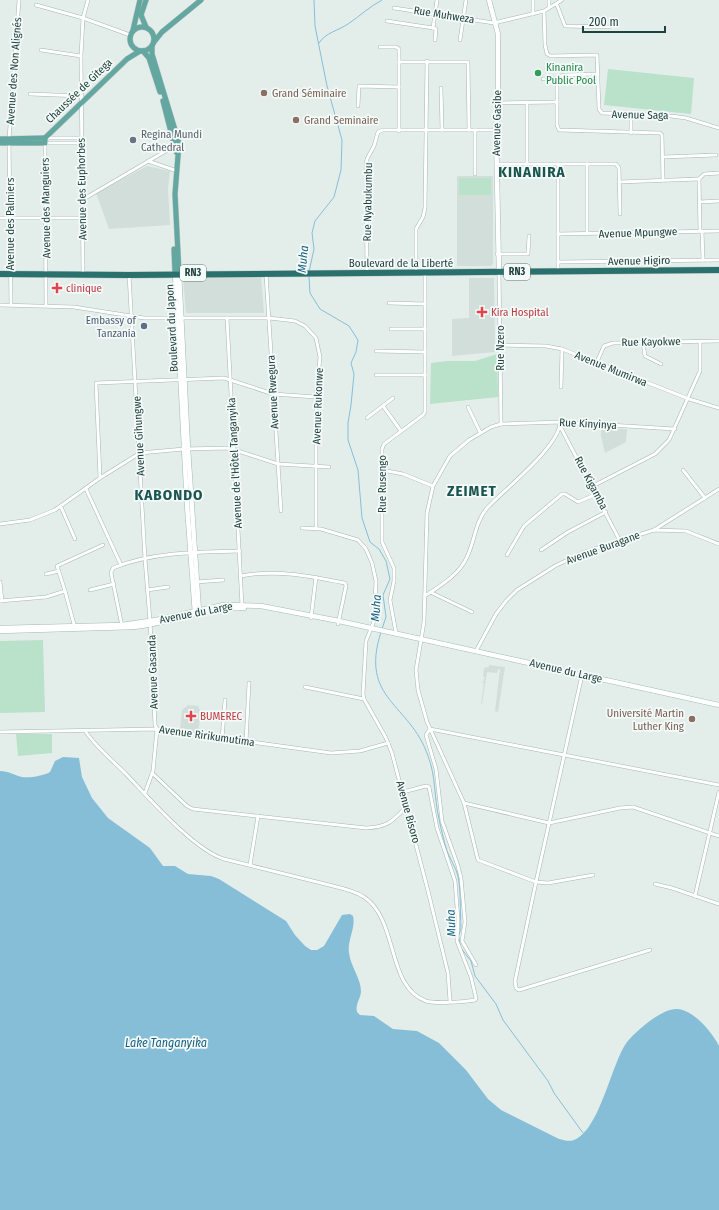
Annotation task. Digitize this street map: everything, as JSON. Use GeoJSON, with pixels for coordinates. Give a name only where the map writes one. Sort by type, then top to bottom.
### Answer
{"type":"FeatureCollection","features":[{"type":"Feature","properties":{"kind":"highway","name":"Boulevard de la Liberté"},"geometry":{"type":"LineString","coordinates":[[83,274],[129,275],[177,273],[425,273],[719,270]]}},
{"type":"Feature","properties":{"kind":"highway","name":"RN3"},"geometry":{"type":"LineString","coordinates":[[0,274],[83,274]]}},
{"type":"Feature","properties":{"kind":"main road"},"geometry":{"type":"LineString","coordinates":[[140,0],[131,33],[131,45],[142,51],[152,44],[162,32],[201,0]]}},
{"type":"Feature","properties":{"kind":"main road"},"geometry":{"type":"LineString","coordinates":[[146,0],[141,15],[146,27],[152,32],[162,32]]}},
{"type":"Feature","properties":{"kind":"main road","name":"Avenue Gasibe"},"geometry":{"type":"LineString","coordinates":[[489,0],[498,34],[498,103],[496,130],[497,254],[499,272]]}},
{"type":"Feature","properties":{"kind":"main road"},"geometry":{"type":"LineString","coordinates":[[131,33],[140,27],[146,27]]}},
{"type":"Feature","properties":{"kind":"main road"},"geometry":{"type":"LineString","coordinates":[[152,32],[152,44]]}},
{"type":"Feature","properties":{"kind":"main road","name":"Boulevard du Japon"},"geometry":{"type":"LineString","coordinates":[[152,44],[152,54],[177,144],[174,201],[177,273],[189,504],[197,612]]}},
{"type":"Feature","properties":{"kind":"main road","name":"Chaussée de Gitega"},"geometry":{"type":"LineString","coordinates":[[127,59],[131,45]]}},
{"type":"Feature","properties":{"kind":"main road","name":"Boulevard du Japon"},"geometry":{"type":"LineString","coordinates":[[142,51],[149,58],[162,91]]}},
{"type":"Feature","properties":{"kind":"main road","name":"Chaussée de Gitega"},"geometry":{"type":"LineString","coordinates":[[45,140],[127,59],[142,51]]}},
{"type":"Feature","properties":{"kind":"main road"},"geometry":{"type":"LineString","coordinates":[[0,139],[10,141]]}},
{"type":"Feature","properties":{"kind":"main road"},"geometry":{"type":"LineString","coordinates":[[0,143],[10,141],[45,140]]}},
{"type":"Feature","properties":{"kind":"main road","name":"Avenue du Large"},"geometry":{"type":"LineString","coordinates":[[0,632],[122,626],[151,623],[197,612],[242,607],[272,608],[378,631],[396,633],[413,638]]}},
{"type":"Feature","properties":{"kind":"main road","name":"Avenue du Large"},"geometry":{"type":"LineString","coordinates":[[0,628],[75,628]]}},
{"type":"Feature","properties":{"kind":"main road","name":"Avenue du Large"},"geometry":{"type":"LineString","coordinates":[[385,632],[719,705]]}},
{"type":"Feature","properties":{"kind":"street","name":"Avenue des Non Alignés"},"geometry":{"type":"LineString","coordinates":[[10,141],[19,0]]}},
{"type":"Feature","properties":{"kind":"street","name":"Avenue des Euphorbes"},"geometry":{"type":"LineString","coordinates":[[83,274],[81,56],[83,18],[88,0]]}},
{"type":"Feature","properties":{"kind":"street"},"geometry":{"type":"LineString","coordinates":[[435,40],[436,30],[433,28],[437,0]]}},
{"type":"Feature","properties":{"kind":"street"},"geometry":{"type":"LineString","coordinates":[[460,40],[466,0]]}},
{"type":"Feature","properties":{"kind":"street"},"geometry":{"type":"LineString","coordinates":[[533,0],[533,14]]}},
{"type":"Feature","properties":{"kind":"street"},"geometry":{"type":"LineString","coordinates":[[549,0],[550,8]]}},
{"type":"Feature","properties":{"kind":"street"},"geometry":{"type":"LineString","coordinates":[[494,23],[544,11],[557,5],[562,0]]}},
{"type":"Feature","properties":{"kind":"street"},"geometry":{"type":"LineString","coordinates":[[36,4],[131,33]]}},
{"type":"Feature","properties":{"kind":"street"},"geometry":{"type":"LineString","coordinates":[[557,5],[565,26],[609,27]]}},
{"type":"Feature","properties":{"kind":"street","name":"Rue Muhweza"},"geometry":{"type":"LineString","coordinates":[[394,8],[494,23]]}},
{"type":"Feature","properties":{"kind":"street"},"geometry":{"type":"LineString","coordinates":[[543,79],[557,78],[563,75],[598,73],[597,55],[551,56],[547,54],[545,45],[544,11]]}},
{"type":"Feature","properties":{"kind":"street"},"geometry":{"type":"LineString","coordinates":[[387,21],[433,28]]}},
{"type":"Feature","properties":{"kind":"street"},"geometry":{"type":"LineString","coordinates":[[380,47],[398,47],[399,131]]}},
{"type":"Feature","properties":{"kind":"street"},"geometry":{"type":"LineString","coordinates":[[41,50],[81,56]]}},
{"type":"Feature","properties":{"kind":"street"},"geometry":{"type":"LineString","coordinates":[[416,273],[416,229],[423,217],[425,208],[427,61]]}},
{"type":"Feature","properties":{"kind":"street"},"geometry":{"type":"LineString","coordinates":[[399,62],[468,62],[468,130]]}},
{"type":"Feature","properties":{"kind":"street","name":"Avenue Saga"},"geometry":{"type":"LineString","coordinates":[[598,73],[600,112],[604,114],[686,118],[719,128]]}},
{"type":"Feature","properties":{"kind":"street"},"geometry":{"type":"LineString","coordinates":[[557,78],[559,130],[660,133],[662,135],[663,180]]}},
{"type":"Feature","properties":{"kind":"street"},"geometry":{"type":"LineString","coordinates":[[358,106],[359,86],[399,87]]}},
{"type":"Feature","properties":{"kind":"street"},"geometry":{"type":"LineString","coordinates":[[441,88],[442,130]]}},
{"type":"Feature","properties":{"kind":"street"},"geometry":{"type":"LineString","coordinates":[[30,94],[82,96]]}},
{"type":"Feature","properties":{"kind":"street"},"geometry":{"type":"LineString","coordinates":[[498,103],[557,102]]}},
{"type":"Feature","properties":{"kind":"street"},"geometry":{"type":"LineString","coordinates":[[527,103],[527,164]]}},
{"type":"Feature","properties":{"kind":"street"},"geometry":{"type":"LineString","coordinates":[[631,115],[631,133]]}},
{"type":"Feature","properties":{"kind":"street"},"geometry":{"type":"LineString","coordinates":[[475,130],[475,174]]}},
{"type":"Feature","properties":{"kind":"street","name":"Rue Nyabukumbu"},"geometry":{"type":"LineString","coordinates":[[367,273],[367,159],[374,146],[378,132],[496,130]]}},
{"type":"Feature","properties":{"kind":"street"},"geometry":{"type":"LineString","coordinates":[[45,140],[81,138]]}},
{"type":"Feature","properties":{"kind":"street"},"geometry":{"type":"LineString","coordinates":[[45,140],[82,143]]}},
{"type":"Feature","properties":{"kind":"street","name":"Avenue des Manguiers"},"geometry":{"type":"LineString","coordinates":[[45,140],[46,305]]}},
{"type":"Feature","properties":{"kind":"street","name":"Avenue des Palmiers"},"geometry":{"type":"LineString","coordinates":[[10,141],[11,305]]}},
{"type":"Feature","properties":{"kind":"street"},"geometry":{"type":"LineString","coordinates":[[82,200],[177,144]]}},
{"type":"Feature","properties":{"kind":"street"},"geometry":{"type":"LineString","coordinates":[[663,157],[716,155]]}},
{"type":"Feature","properties":{"kind":"street"},"geometry":{"type":"LineString","coordinates":[[148,161],[176,171]]}},
{"type":"Feature","properties":{"kind":"street"},"geometry":{"type":"LineString","coordinates":[[497,164],[616,164],[619,168],[620,214]]}},
{"type":"Feature","properties":{"kind":"street"},"geometry":{"type":"LineString","coordinates":[[558,164],[558,271]]}},
{"type":"Feature","properties":{"kind":"street"},"geometry":{"type":"LineString","coordinates":[[587,164],[587,234]]}},
{"type":"Feature","properties":{"kind":"street"},"geometry":{"type":"LineString","coordinates":[[619,182],[699,179],[704,174],[719,173]]}},
{"type":"Feature","properties":{"kind":"street"},"geometry":{"type":"LineString","coordinates":[[699,179],[703,260]]}},
{"type":"Feature","properties":{"kind":"street"},"geometry":{"type":"LineString","coordinates":[[699,202],[719,202]]}},
{"type":"Feature","properties":{"kind":"street"},"geometry":{"type":"LineString","coordinates":[[0,218],[83,218]]}},
{"type":"Feature","properties":{"kind":"street","name":"Avenue Mpungwe"},"geometry":{"type":"LineString","coordinates":[[558,234],[719,231]]}},
{"type":"Feature","properties":{"kind":"street"},"geometry":{"type":"LineString","coordinates":[[497,254],[528,254],[529,236]]}},
{"type":"Feature","properties":{"kind":"street","name":"Avenue Higiro"},"geometry":{"type":"LineString","coordinates":[[558,262],[719,260]]}},
{"type":"Feature","properties":{"kind":"street","name":"Rue Nzero"},"geometry":{"type":"LineString","coordinates":[[499,272],[501,424]]}},
{"type":"Feature","properties":{"kind":"street","name":"Avenue Rwegura"},"geometry":{"type":"LineString","coordinates":[[266,273],[280,511]]}},
{"type":"Feature","properties":{"kind":"street","name":"Rue Rusengo"},"geometry":{"type":"LineString","coordinates":[[396,633],[390,600],[394,581],[394,568],[382,542],[382,446],[425,412],[425,273]]}},
{"type":"Feature","properties":{"kind":"street","name":"Avenue Gihungwe"},"geometry":{"type":"LineString","coordinates":[[129,275],[145,559],[151,623]]}},
{"type":"Feature","properties":{"kind":"street"},"geometry":{"type":"LineString","coordinates":[[389,303],[425,304]]}},
{"type":"Feature","properties":{"kind":"street","name":"Avenue Rukonwe"},"geometry":{"type":"LineString","coordinates":[[0,305],[46,305],[83,308],[132,317],[269,318],[295,321],[305,326],[316,338],[320,357],[316,397],[316,528]]}},
{"type":"Feature","properties":{"kind":"street","name":"Avenue de l'Hôtel Tanganyika"},"geometry":{"type":"LineString","coordinates":[[227,318],[242,607]]}},
{"type":"Feature","properties":{"kind":"street"},"geometry":{"type":"LineString","coordinates":[[391,329],[425,329]]}},
{"type":"Feature","properties":{"kind":"street","name":"Rue Kayokwe"},"geometry":{"type":"LineString","coordinates":[[596,364],[606,344],[612,342],[719,341]]}},
{"type":"Feature","properties":{"kind":"street"},"geometry":{"type":"LineString","coordinates":[[642,342],[645,356],[661,364]]}},
{"type":"Feature","properties":{"kind":"street"},"geometry":{"type":"LineString","coordinates":[[593,486],[656,454],[669,440],[689,399],[700,371],[700,342]]}},
{"type":"Feature","properties":{"kind":"street","name":"Avenue Mumirwa"},"geometry":{"type":"LineString","coordinates":[[500,345],[546,346],[562,349],[596,364],[689,399],[719,408]]}},
{"type":"Feature","properties":{"kind":"street"},"geometry":{"type":"LineString","coordinates":[[561,387],[562,349]]}},
{"type":"Feature","properties":{"kind":"street"},"geometry":{"type":"LineString","coordinates":[[376,351],[425,352]]}},
{"type":"Feature","properties":{"kind":"street"},"geometry":{"type":"LineString","coordinates":[[376,375],[426,375]]}},
{"type":"Feature","properties":{"kind":"street"},"geometry":{"type":"LineString","coordinates":[[100,478],[96,383],[224,378],[273,394],[316,397]]}},
{"type":"Feature","properties":{"kind":"street"},"geometry":{"type":"LineString","coordinates":[[367,418],[393,398]]}},
{"type":"Feature","properties":{"kind":"street"},"geometry":{"type":"LineString","coordinates":[[383,406],[401,432]]}},
{"type":"Feature","properties":{"kind":"street"},"geometry":{"type":"LineString","coordinates":[[468,407],[480,432]]}},
{"type":"Feature","properties":{"kind":"street","name":"Rue Kinyinya"},"geometry":{"type":"LineString","coordinates":[[536,882],[479,861],[464,803],[424,714],[416,679],[425,596],[427,513],[433,486],[450,456],[458,448],[480,432],[501,424],[560,424],[675,429]]}},
{"type":"Feature","properties":{"kind":"street"},"geometry":{"type":"LineString","coordinates":[[425,596],[454,575],[463,565],[483,514],[540,456],[560,424]]}},
{"type":"Feature","properties":{"kind":"street","name":"Rue Kigamba"},"geometry":{"type":"LineString","coordinates":[[560,424],[620,541]]}},
{"type":"Feature","properties":{"kind":"street"},"geometry":{"type":"LineString","coordinates":[[0,524],[30,520],[61,507],[100,478],[140,453],[186,449],[234,449],[278,464],[329,467]]}},
{"type":"Feature","properties":{"kind":"street"},"geometry":{"type":"LineString","coordinates":[[382,470],[403,474],[433,486]]}},
{"type":"Feature","properties":{"kind":"street"},"geometry":{"type":"LineString","coordinates":[[683,470],[705,498]]}},
{"type":"Feature","properties":{"kind":"street"},"geometry":{"type":"LineString","coordinates":[[86,489],[121,565]]}},
{"type":"Feature","properties":{"kind":"street"},"geometry":{"type":"LineString","coordinates":[[654,530],[719,489]]}},
{"type":"Feature","properties":{"kind":"street"},"geometry":{"type":"LineString","coordinates":[[508,555],[524,526],[562,494],[565,494],[578,502],[597,494]]}},
{"type":"Feature","properties":{"kind":"street"},"geometry":{"type":"LineString","coordinates":[[61,507],[75,539]]}},
{"type":"Feature","properties":{"kind":"street"},"geometry":{"type":"LineString","coordinates":[[541,550],[568,532],[606,512]]}},
{"type":"Feature","properties":{"kind":"street","name":"Avenue Bisoro"},"geometry":{"type":"LineString","coordinates":[[302,528],[316,528],[352,537],[363,544],[376,574],[374,621],[366,641],[363,688],[364,699],[388,744],[403,792],[448,973],[450,1001]]}},
{"type":"Feature","properties":{"kind":"street","name":"Avenue Buragane"},"geometry":{"type":"LineString","coordinates":[[476,651],[496,614],[517,590],[555,566],[582,553],[654,530],[686,531],[719,544]]}},
{"type":"Feature","properties":{"kind":"street"},"geometry":{"type":"LineString","coordinates":[[75,628],[57,566],[103,545]]}},
{"type":"Feature","properties":{"kind":"street"},"geometry":{"type":"LineString","coordinates":[[122,626],[112,571],[121,565],[145,559],[192,553],[240,551]]}},
{"type":"Feature","properties":{"kind":"street"},"geometry":{"type":"LineString","coordinates":[[46,574],[58,571]]}},
{"type":"Feature","properties":{"kind":"street"},"geometry":{"type":"LineString","coordinates":[[241,576],[266,572],[316,577],[346,584],[338,622]]}},
{"type":"Feature","properties":{"kind":"street"},"geometry":{"type":"LineString","coordinates":[[311,617],[316,577]]}},
{"type":"Feature","properties":{"kind":"street"},"geometry":{"type":"LineString","coordinates":[[194,582],[223,580]]}},
{"type":"Feature","properties":{"kind":"street"},"geometry":{"type":"LineString","coordinates":[[0,582],[1,601],[46,597],[65,591]]}},
{"type":"Feature","properties":{"kind":"street"},"geometry":{"type":"LineString","coordinates":[[90,590],[114,584]]}},
{"type":"Feature","properties":{"kind":"street"},"geometry":{"type":"LineString","coordinates":[[147,590],[168,588]]}},
{"type":"Feature","properties":{"kind":"street"},"geometry":{"type":"LineString","coordinates":[[430,592],[472,612]]}},
{"type":"Feature","properties":{"kind":"street","name":"Avenue Gasanda"},"geometry":{"type":"LineString","coordinates":[[145,793],[152,773],[157,729],[154,725],[151,623]]}},
{"type":"Feature","properties":{"kind":"street"},"geometry":{"type":"LineString","coordinates":[[582,675],[515,981],[516,989],[519,990],[650,950]]}},
{"type":"Feature","properties":{"kind":"street"},"geometry":{"type":"LineString","coordinates":[[246,742],[249,683]]}},
{"type":"Feature","properties":{"kind":"street"},"geometry":{"type":"LineString","coordinates":[[305,687],[364,699]]}},
{"type":"Feature","properties":{"kind":"street"},"geometry":{"type":"LineString","coordinates":[[222,739],[226,700]]}},
{"type":"Feature","properties":{"kind":"street","name":"Avenue Ririkumutima"},"geometry":{"type":"LineString","coordinates":[[0,732],[58,730],[86,732],[157,729],[331,753],[360,751],[388,744]]}},
{"type":"Feature","properties":{"kind":"street"},"geometry":{"type":"LineString","coordinates":[[476,965],[462,940],[465,922],[461,878],[457,861],[442,821],[436,769],[426,735],[430,729],[719,785]]}},
{"type":"Feature","properties":{"kind":"street"},"geometry":{"type":"LineString","coordinates":[[86,732],[197,844],[224,859],[340,888],[365,898],[374,906],[385,925],[397,967],[417,996],[426,1001],[473,1001],[476,998],[471,977],[457,939],[458,920],[454,875],[438,828],[429,787],[426,786],[403,792]]}},
{"type":"Feature","properties":{"kind":"street"},"geometry":{"type":"LineString","coordinates":[[152,773],[189,808],[338,826],[371,828],[381,827],[390,823],[406,807]]}},
{"type":"Feature","properties":{"kind":"street"},"geometry":{"type":"LineString","coordinates":[[695,896],[719,792]]}},
{"type":"Feature","properties":{"kind":"street"},"geometry":{"type":"LineString","coordinates":[[464,803],[549,823],[620,808],[633,807],[719,836]]}},
{"type":"Feature","properties":{"kind":"street"},"geometry":{"type":"LineString","coordinates":[[250,865],[258,816]]}},
{"type":"Feature","properties":{"kind":"street"},"geometry":{"type":"LineString","coordinates":[[536,882],[548,883],[593,875]]}},
{"type":"Feature","properties":{"kind":"street"},"geometry":{"type":"LineString","coordinates":[[655,884],[719,904]]}},
{"type":"Feature","properties":{"kind":"shaded area"},"geometry":{"type":"Polygon","coordinates":[[[147,166],[170,171],[168,188],[170,225],[109,229],[96,193],[147,166]]]}},
{"type":"Feature","properties":{"kind":"shaded area"},"geometry":{"type":"Polygon","coordinates":[[[457,176],[493,176],[493,264],[491,266],[457,266],[457,176]]]}},
{"type":"Feature","properties":{"kind":"shaded area"},"geometry":{"type":"Polygon","coordinates":[[[183,277],[261,277],[264,313],[186,313],[183,277]]]}},
{"type":"Feature","properties":{"kind":"shaded area","name":"Kira Hospital"},"geometry":{"type":"Polygon","coordinates":[[[469,278],[494,278],[495,352],[452,356],[452,319],[469,318],[469,278]]]}},
{"type":"Feature","properties":{"kind":"shaded area"},"geometry":{"type":"Polygon","coordinates":[[[601,428],[627,429],[626,442],[605,453],[601,436],[601,428]]]}},
{"type":"Feature","properties":{"kind":"shaded area"},"geometry":{"type":"Polygon","coordinates":[[[489,665],[505,667],[498,712],[495,711],[500,669],[498,669],[497,673],[487,672],[481,704],[484,683],[482,683],[485,678],[483,676],[484,668],[489,667],[489,665]]]}},
{"type":"Feature","properties":{"kind":"shaded area","name":"BUMEREC"},"geometry":{"type":"Polygon","coordinates":[[[188,705],[198,706],[201,712],[198,733],[180,730],[182,710],[188,705]]]}},
{"type":"Feature","properties":{"kind":"green space"},"geometry":{"type":"Polygon","coordinates":[[[608,69],[694,78],[691,114],[604,105],[608,69]]]}},
{"type":"Feature","properties":{"kind":"green space"},"geometry":{"type":"Polygon","coordinates":[[[459,178],[491,178],[491,195],[459,195],[459,178]]]}},
{"type":"Feature","properties":{"kind":"green space"},"geometry":{"type":"Polygon","coordinates":[[[497,354],[498,397],[430,404],[431,363],[447,361],[475,361],[497,354]]]}},
{"type":"Feature","properties":{"kind":"green space"},"geometry":{"type":"Polygon","coordinates":[[[43,640],[45,712],[0,713],[0,641],[43,640]]]}},
{"type":"Feature","properties":{"kind":"green space"},"geometry":{"type":"Polygon","coordinates":[[[16,734],[52,734],[52,753],[18,756],[16,734]]]}},
{"type":"Feature","properties":{"kind":"water","name":"Lake Tanganyika"},"geometry":{"type":"Polygon","coordinates":[[[63,757],[79,758],[82,777],[92,798],[108,818],[150,848],[163,866],[175,866],[188,874],[211,876],[219,879],[286,921],[295,935],[311,950],[317,950],[324,946],[342,915],[350,914],[353,916],[354,921],[349,943],[349,953],[361,986],[361,994],[357,1006],[357,1012],[360,1015],[374,1016],[393,1029],[417,1031],[439,1043],[466,1070],[488,1099],[501,1110],[559,1139],[568,1141],[574,1140],[583,1134],[591,1124],[604,1096],[621,1052],[636,1032],[657,1016],[671,1010],[683,1010],[696,1017],[712,1034],[719,1046],[719,1210],[0,1210],[0,771],[22,777],[40,776],[50,772],[55,761],[63,757]]]}},
{"type":"Feature","properties":{"kind":"waterway","name":"Muha"},"geometry":{"type":"LineString","coordinates":[[309,272],[314,249],[312,233],[315,221],[334,197],[341,170],[342,140],[327,86],[315,26],[314,0]]}},
{"type":"Feature","properties":{"kind":"waterway"},"geometry":{"type":"LineString","coordinates":[[319,43],[325,36],[348,24],[382,0]]}},
{"type":"Feature","properties":{"kind":"waterway","name":"Muha"},"geometry":{"type":"LineString","coordinates":[[309,277],[310,293],[320,309],[349,326],[358,340],[356,352],[351,363],[354,374],[348,423],[348,440],[358,470],[362,518],[370,542],[379,549],[386,561],[390,579],[383,595],[386,617],[382,629]]}},
{"type":"Feature","properties":{"kind":"waterway","name":"Muha"},"geometry":{"type":"LineString","coordinates":[[381,632],[376,655],[377,673],[381,687],[420,738],[431,764],[437,811],[447,851],[458,876],[461,928],[459,935]]}},
{"type":"Feature","properties":{"kind":"waterway","name":"Muha"},"geometry":{"type":"LineString","coordinates":[[459,938],[460,945]]}},
{"type":"Feature","properties":{"kind":"waterway","name":"Muha"},"geometry":{"type":"LineString","coordinates":[[461,948],[471,961],[475,976],[496,1004],[503,1020],[548,1081],[554,1093],[583,1133]]}},
{"type":"Feature","properties":{"kind":"place","name":"Kinanira Public Pool"},"geometry":{"type":"Point","coordinates":[538,73]}},
{"type":"Feature","properties":{"kind":"place","name":"Grand Séminaire"},"geometry":{"type":"Point","coordinates":[264,93]}},
{"type":"Feature","properties":{"kind":"place","name":"Grand Seminaire"},"geometry":{"type":"Point","coordinates":[296,120]}},
{"type":"Feature","properties":{"kind":"place","name":"Regina Mundi Cathedral"},"geometry":{"type":"Point","coordinates":[133,140]}},
{"type":"Feature","properties":{"kind":"place","name":"clinique"},"geometry":{"type":"Point","coordinates":[57,288]}},
{"type":"Feature","properties":{"kind":"place","name":"Kira Hospital"},"geometry":{"type":"Point","coordinates":[482,312]}},
{"type":"Feature","properties":{"kind":"place","name":"Embassy of Tanzania"},"geometry":{"type":"Point","coordinates":[144,326]}},
{"type":"Feature","properties":{"kind":"place","name":"BUMEREC"},"geometry":{"type":"Point","coordinates":[191,716]}},
{"type":"Feature","properties":{"kind":"place","name":"Université Martin Luther King"},"geometry":{"type":"Point","coordinates":[692,719]}},
{"type":"Feature","properties":{"kind":"district","name":"KINANIRA"},"geometry":{"type":"Point","coordinates":[532,172]}},
{"type":"Feature","properties":{"kind":"district","name":"ZEIMET"},"geometry":{"type":"Point","coordinates":[472,491]}},
{"type":"Feature","properties":{"kind":"district","name":"KABONDO"},"geometry":{"type":"Point","coordinates":[169,495]}}]}
